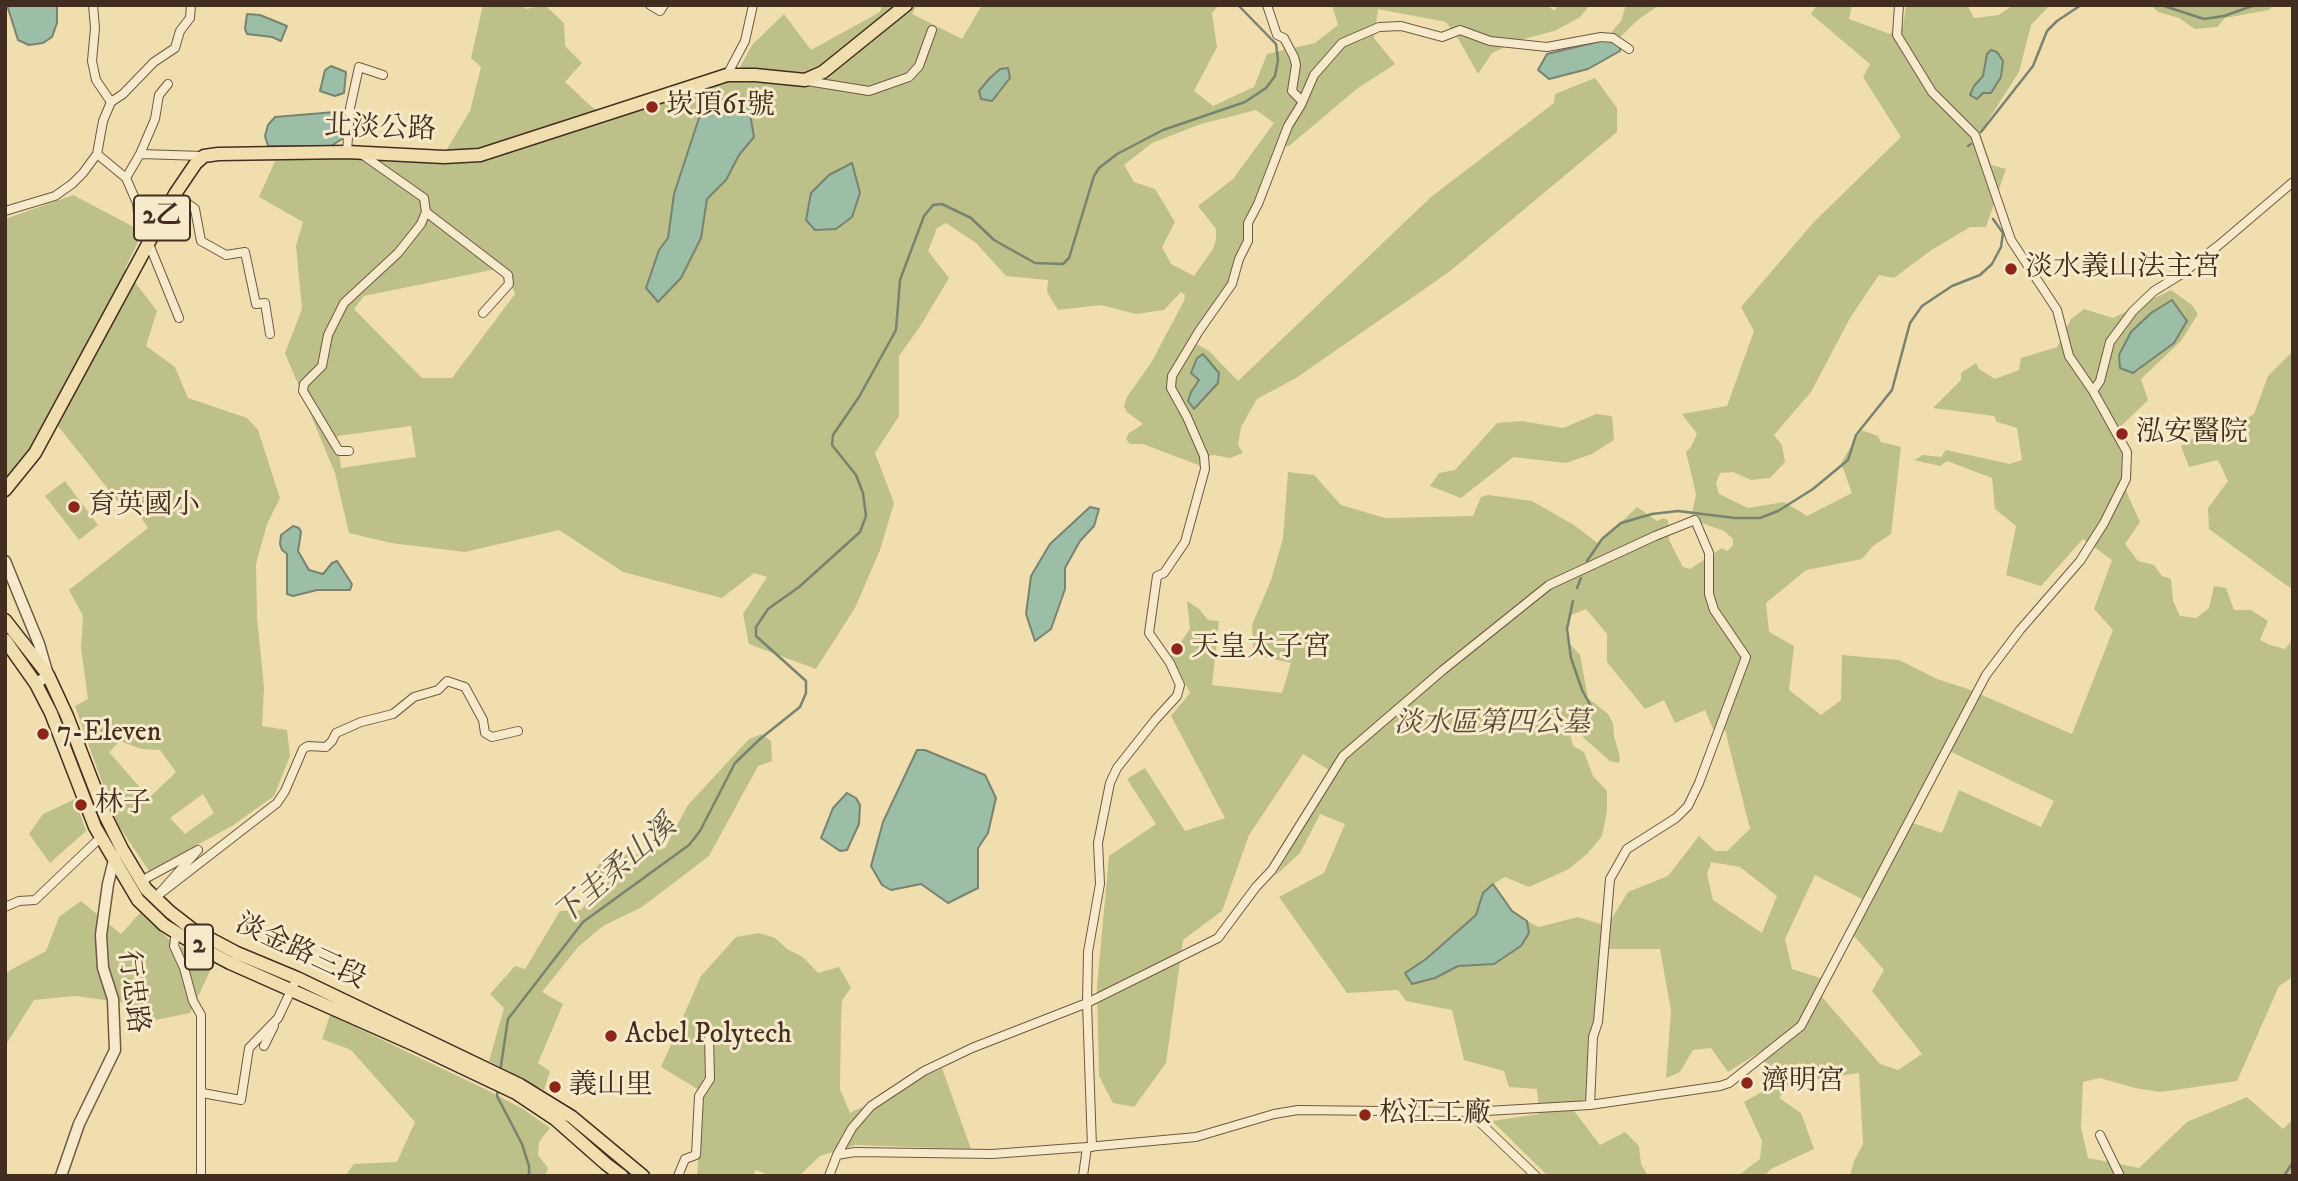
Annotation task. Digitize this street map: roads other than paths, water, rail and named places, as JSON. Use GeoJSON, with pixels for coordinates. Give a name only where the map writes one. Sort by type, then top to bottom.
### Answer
{"type":"FeatureCollection","features":[{"type":"Feature","properties":{"kind":"main road"},"geometry":{"type":"LineString","coordinates":[[805,80],[823,72],[906,5]]}},
{"type":"Feature","properties":{"kind":"main road","name":"北淡公路"},"geometry":{"type":"LineString","coordinates":[[204,156],[353,152],[444,157],[480,155],[727,75],[805,80]]}},
{"type":"Feature","properties":{"kind":"main road","name":"2乙"},"geometry":{"type":"LineString","coordinates":[[5,490],[35,453],[175,194],[196,163],[204,156]]}},
{"type":"Feature","properties":{"kind":"main road","name":"淡金路三段"},"geometry":{"type":"LineString","coordinates":[[5,620],[48,676],[67,716],[138,900],[164,925],[230,963],[294,983]]}},
{"type":"Feature","properties":{"kind":"main road","name":"淡金路三段"},"geometry":{"type":"LineString","coordinates":[[5,640],[36,684],[51,713],[101,837],[170,912],[192,929],[294,983],[518,1089]]}},
{"type":"Feature","properties":{"kind":"main road","name":"2"},"geometry":{"type":"LineString","coordinates":[[518,1089],[622,1176]]}},
{"type":"Feature","properties":{"kind":"main road","name":"2"},"geometry":{"type":"LineString","coordinates":[[518,1089],[572,1117],[643,1176]]}},
{"type":"Feature","properties":{"kind":"street"},"geometry":{"type":"LineString","coordinates":[[93,5],[95,28],[92,61],[96,80],[110,102]]}},
{"type":"Feature","properties":{"kind":"street"},"geometry":{"type":"LineString","coordinates":[[5,211],[55,196],[72,184],[97,154],[103,121],[110,102],[124,94],[153,62],[175,48],[180,31],[190,18],[191,5]]}},
{"type":"Feature","properties":{"kind":"street"},"geometry":{"type":"LineString","coordinates":[[650,5],[662,8]]}},
{"type":"Feature","properties":{"kind":"street"},"geometry":{"type":"LineString","coordinates":[[727,75],[745,41],[753,5]]}},
{"type":"Feature","properties":{"kind":"street"},"geometry":{"type":"LineString","coordinates":[[1267,5],[1277,35],[1284,38],[1294,57],[1296,65],[1292,91],[1302,102]]}},
{"type":"Feature","properties":{"kind":"street"},"geometry":{"type":"LineString","coordinates":[[837,1155],[855,1152],[992,1154],[1196,1137],[1274,1114],[1298,1110],[1469,1112],[1590,1105],[1729,1083],[1801,1026],[1986,675],[2020,630],[2080,561],[2104,523],[2126,479],[2127,452],[2093,391],[2069,356],[2057,310],[2011,240],[1975,135],[1932,92],[1897,35],[1899,5]]}},
{"type":"Feature","properties":{"kind":"street"},"geometry":{"type":"LineString","coordinates":[[1083,1176],[1090,1147],[1088,952],[1100,884],[1098,843],[1110,783],[1117,768],[1177,696],[1180,685],[1170,663],[1149,633],[1157,576],[1169,568],[1185,542],[1205,469],[1204,456],[1171,388],[1172,376],[1232,284],[1238,259],[1248,241],[1248,223],[1288,126],[1314,75],[1342,43],[1379,27],[1401,26],[1442,37],[1460,30],[1490,41],[1547,47],[1601,37],[1613,38],[1629,49]]}},
{"type":"Feature","properties":{"kind":"street"},"geometry":{"type":"LineString","coordinates":[[805,80],[869,91],[909,77],[919,66],[932,30]]}},
{"type":"Feature","properties":{"kind":"street"},"geometry":{"type":"LineString","coordinates":[[349,451],[339,450],[303,391],[304,384],[322,366],[328,335],[344,303],[398,253],[421,224],[426,212],[424,198],[353,152],[350,108],[359,67],[383,75]]}},
{"type":"Feature","properties":{"kind":"street"},"geometry":{"type":"LineString","coordinates":[[126,178],[155,119],[159,95],[168,84]]}},
{"type":"Feature","properties":{"kind":"street"},"geometry":{"type":"LineString","coordinates":[[97,154],[126,178],[137,203],[140,232],[149,244],[179,318]]}},
{"type":"Feature","properties":{"kind":"street"},"geometry":{"type":"LineString","coordinates":[[140,154],[204,156]]}},
{"type":"Feature","properties":{"kind":"street"},"geometry":{"type":"LineString","coordinates":[[2093,391],[2100,381],[2110,342],[2133,312],[2154,291],[2219,245],[2293,182]]}},
{"type":"Feature","properties":{"kind":"street"},"geometry":{"type":"LineString","coordinates":[[175,194],[195,209],[201,240],[226,254],[245,253],[256,304],[265,303],[270,334]]}},
{"type":"Feature","properties":{"kind":"street"},"geometry":{"type":"LineString","coordinates":[[426,212],[508,275],[509,284],[483,313]]}},
{"type":"Feature","properties":{"kind":"street"},"geometry":{"type":"LineString","coordinates":[[829,1176],[852,1128],[872,1106],[924,1071],[972,1048],[1087,1003],[1218,938],[1272,870],[1343,756],[1443,670],[1539,594],[1561,580],[1695,520],[1710,553],[1709,594],[1714,610],[1746,657],[1688,806],[1676,818],[1627,849],[1610,879],[1598,1023],[1592,1037],[1590,1105]]}},
{"type":"Feature","properties":{"kind":"street"},"geometry":{"type":"LineString","coordinates":[[5,561],[40,643],[48,676],[36,684]]}},
{"type":"Feature","properties":{"kind":"street"},"geometry":{"type":"LineString","coordinates":[[141,881],[198,850],[157,896],[277,803],[303,749],[308,746],[326,747],[336,733],[361,722],[393,714],[414,697],[438,690],[447,681],[465,687],[483,720],[485,733],[492,737],[518,731]]}},
{"type":"Feature","properties":{"kind":"street"},"geometry":{"type":"LineString","coordinates":[[5,907],[19,901],[35,900],[101,837]]}},
{"type":"Feature","properties":{"kind":"street","name":"行忠路"},"geometry":{"type":"LineString","coordinates":[[61,1176],[79,1124],[115,1050],[113,999],[103,968],[101,935],[118,853]]}},
{"type":"Feature","properties":{"kind":"street"},"geometry":{"type":"LineString","coordinates":[[176,932],[174,946],[184,968],[193,1001],[201,1015],[201,1176]]}},
{"type":"Feature","properties":{"kind":"street"},"geometry":{"type":"LineString","coordinates":[[264,1045],[294,983]]}},
{"type":"Feature","properties":{"kind":"street"},"geometry":{"type":"LineString","coordinates":[[202,1093],[241,1100],[249,1048],[278,1018]]}},
{"type":"Feature","properties":{"kind":"street"},"geometry":{"type":"LineString","coordinates":[[678,1176],[685,1159],[696,1155],[699,1096],[710,1079],[709,1037]]}},
{"type":"Feature","properties":{"kind":"street"},"geometry":{"type":"LineString","coordinates":[[1469,1112],[1536,1176]]}},
{"type":"Feature","properties":{"kind":"street"},"geometry":{"type":"LineString","coordinates":[[2100,1135],[2120,1176]]}},
{"type":"Feature","properties":{"kind":"waterway","name":"下圭柔山溪"},"geometry":{"type":"LineString","coordinates":[[500,1072],[508,1019],[583,922],[689,845],[700,831],[735,763],[800,707],[806,693],[806,681],[756,636],[756,627],[768,609],[799,587],[860,532],[866,516],[863,493],[856,475],[832,445],[833,435],[859,397],[896,330],[900,280],[924,216],[933,205],[942,204],[971,218],[994,240],[1035,263],[1063,264],[1069,258],[1094,176],[1099,168],[1117,154],[1163,130],[1245,102],[1266,88],[1275,76],[1278,60],[1276,44],[1238,5]]}},
{"type":"Feature","properties":{"kind":"waterway"},"geometry":{"type":"LineString","coordinates":[[1981,132],[2033,66],[2047,31],[2081,5]]}},
{"type":"Feature","properties":{"kind":"waterway"},"geometry":{"type":"LineString","coordinates":[[2161,5],[2204,19],[2224,16],[2255,5]]}},
{"type":"Feature","properties":{"kind":"waterway"},"geometry":{"type":"LineString","coordinates":[[1587,561],[1602,539],[1621,523],[1652,514],[1678,511],[1735,518],[1760,518],[1778,511],[1813,489],[1848,460],[1856,435],[1892,390],[1910,323],[1922,306],[1952,286],[1980,275],[1992,264],[2001,247],[2003,233],[1993,219]]}},
{"type":"Feature","properties":{"kind":"waterway"},"geometry":{"type":"LineString","coordinates":[[1577,588],[1581,578]]}},
{"type":"Feature","properties":{"kind":"waterway"},"geometry":{"type":"LineString","coordinates":[[1573,601],[1567,629],[1571,658],[1582,690],[1594,712]]}},
{"type":"Feature","properties":{"kind":"waterway","name":"下圭柔山溪"},"geometry":{"type":"LineString","coordinates":[[498,1089],[497,1096],[522,1144],[529,1166],[529,1176]]}},
{"type":"Feature","properties":{"kind":"waterway"},"geometry":{"type":"LineString","coordinates":[[2284,1176],[2293,1162]]}},
{"type":"Feature","properties":{"kind":"place","name":"崁頂61號"},"geometry":{"type":"Point","coordinates":[652,107]}},
{"type":"Feature","properties":{"kind":"place","name":"淡水義山法主宮"},"geometry":{"type":"Point","coordinates":[2011,269]}},
{"type":"Feature","properties":{"kind":"place","name":"泓安醫院"},"geometry":{"type":"Point","coordinates":[2122,434]}},
{"type":"Feature","properties":{"kind":"place","name":"育英國小"},"geometry":{"type":"Point","coordinates":[74,507]}},
{"type":"Feature","properties":{"kind":"place","name":"天皇太子宮"},"geometry":{"type":"Point","coordinates":[1177,649]}},
{"type":"Feature","properties":{"kind":"place","name":"7-Eleven"},"geometry":{"type":"Point","coordinates":[43,734]}},
{"type":"Feature","properties":{"kind":"place","name":"林子"},"geometry":{"type":"Point","coordinates":[81,805]}},
{"type":"Feature","properties":{"kind":"place","name":"Acbel Polytech"},"geometry":{"type":"Point","coordinates":[611,1036]}},
{"type":"Feature","properties":{"kind":"place","name":"濟明宮"},"geometry":{"type":"Point","coordinates":[1747,1083]}},
{"type":"Feature","properties":{"kind":"place","name":"義山里"},"geometry":{"type":"Point","coordinates":[555,1087]}},
{"type":"Feature","properties":{"kind":"place","name":"松江工廠"},"geometry":{"type":"Point","coordinates":[1365,1115]}},
{"type":"Feature","properties":{"kind":"park label","name":"淡水區第四公墓"},"geometry":{"type":"Point","coordinates":[1492,725]}}]}
